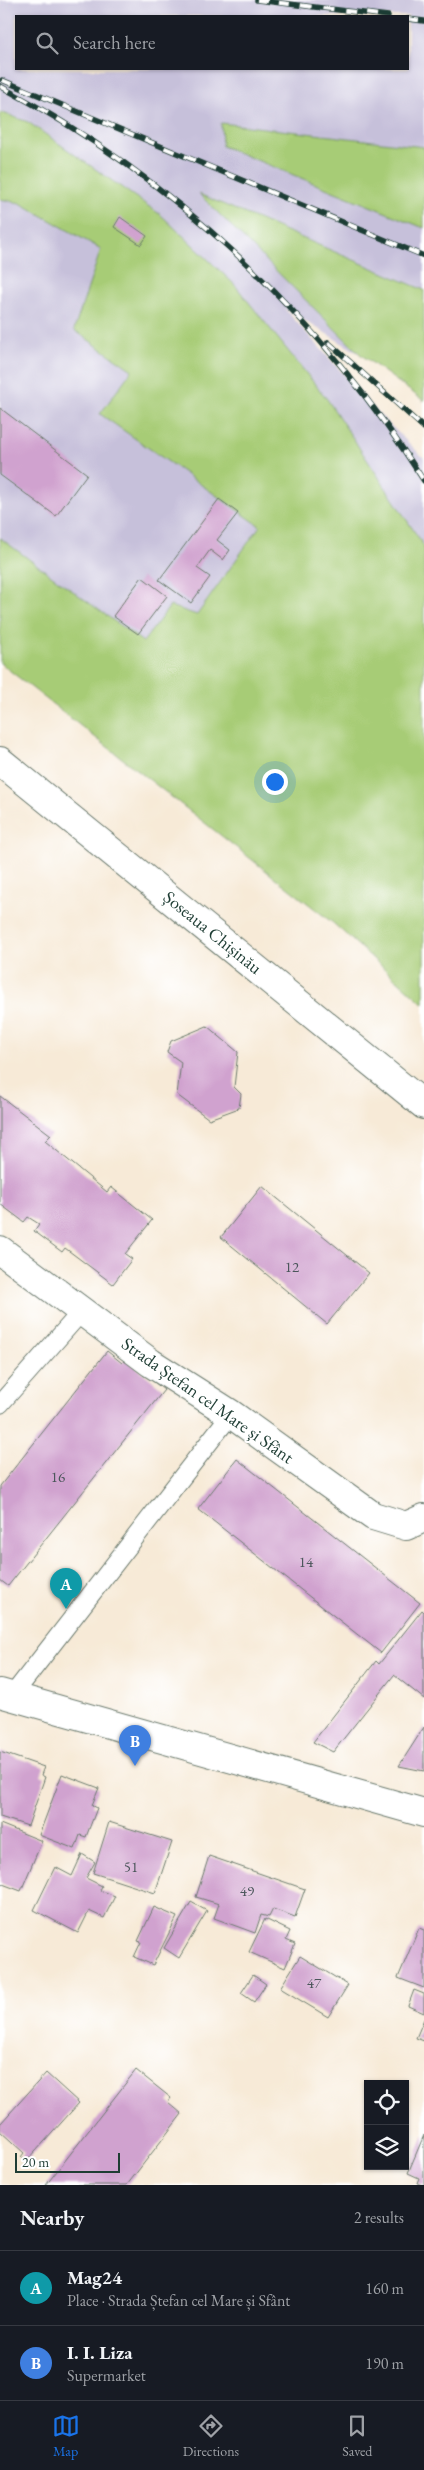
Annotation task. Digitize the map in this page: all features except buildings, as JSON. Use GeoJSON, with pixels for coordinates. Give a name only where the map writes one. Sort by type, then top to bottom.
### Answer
{"type":"FeatureCollection","features":[{"type":"Feature","properties":{"kind":"main road","name":"Șoseaua Chișinău"},"geometry":{"type":"LineString","coordinates":[[0,761],[424,1105]]}},
{"type":"Feature","properties":{"kind":"main road","name":"Strada Ștefan cel Mare și Sfânt"},"geometry":{"type":"LineString","coordinates":[[0,1250],[151,1363],[231,1414],[373,1516],[406,1526],[424,1518]]}},
{"type":"Feature","properties":{"kind":"main road"},"geometry":{"type":"LineString","coordinates":[[6,1694],[424,1813]]}},
{"type":"Feature","properties":{"kind":"lane"},"geometry":{"type":"LineString","coordinates":[[0,1404],[82,1311]]}},
{"type":"Feature","properties":{"kind":"lane"},"geometry":{"type":"LineString","coordinates":[[6,1694],[231,1414]]}},
{"type":"Feature","properties":{"kind":"shaded area"},"geometry":{"type":"Polygon","coordinates":[[[0,0],[424,0],[424,147],[221,123],[222,146],[424,228],[424,290],[200,195],[360,354],[284,308],[385,420],[424,458],[424,608],[148,703],[0,620],[0,0]]]}},
{"type":"Feature","properties":{"kind":"green space"},"geometry":{"type":"Polygon","coordinates":[[[0,112],[28,122],[161,215],[234,284],[327,399],[424,546],[424,1004],[333,923],[0,663],[0,538],[143,642],[170,606],[197,615],[260,526],[100,414],[132,370],[74,330],[101,249],[20,203],[0,199],[0,112]]]}},
{"type":"Feature","properties":{"kind":"green space"},"geometry":{"type":"Polygon","coordinates":[[[221,123],[424,147],[424,228],[222,146],[221,123]]]}},
{"type":"Feature","properties":{"kind":"green space"},"geometry":{"type":"Polygon","coordinates":[[[199,194],[424,290],[424,401],[360,354],[199,194]]]}},
{"type":"Feature","properties":{"kind":"railway"},"geometry":{"type":"LineString","coordinates":[[257,0],[380,15]]}},
{"type":"Feature","properties":{"kind":"railway"},"geometry":{"type":"LineString","coordinates":[[409,19],[424,21]]}},
{"type":"Feature","properties":{"kind":"railway"},"geometry":{"type":"LineString","coordinates":[[2,80],[424,256]]}},
{"type":"Feature","properties":{"kind":"railway"},"geometry":{"type":"LineString","coordinates":[[0,86],[64,123],[125,163],[183,208],[238,256],[289,307],[338,362],[383,420],[424,481]]}},
{"type":"Feature","properties":{"kind":"railway"},"geometry":{"type":"LineString","coordinates":[[328,342],[424,428]]}},
{"type":"Feature","properties":{"kind":"place","name":"Mag24"},"geometry":{"type":"Point","coordinates":[66,1609]}},
{"type":"Feature","properties":{"kind":"place","name":"I. I. Liza"},"geometry":{"type":"Point","coordinates":[135,1766]}}]}
